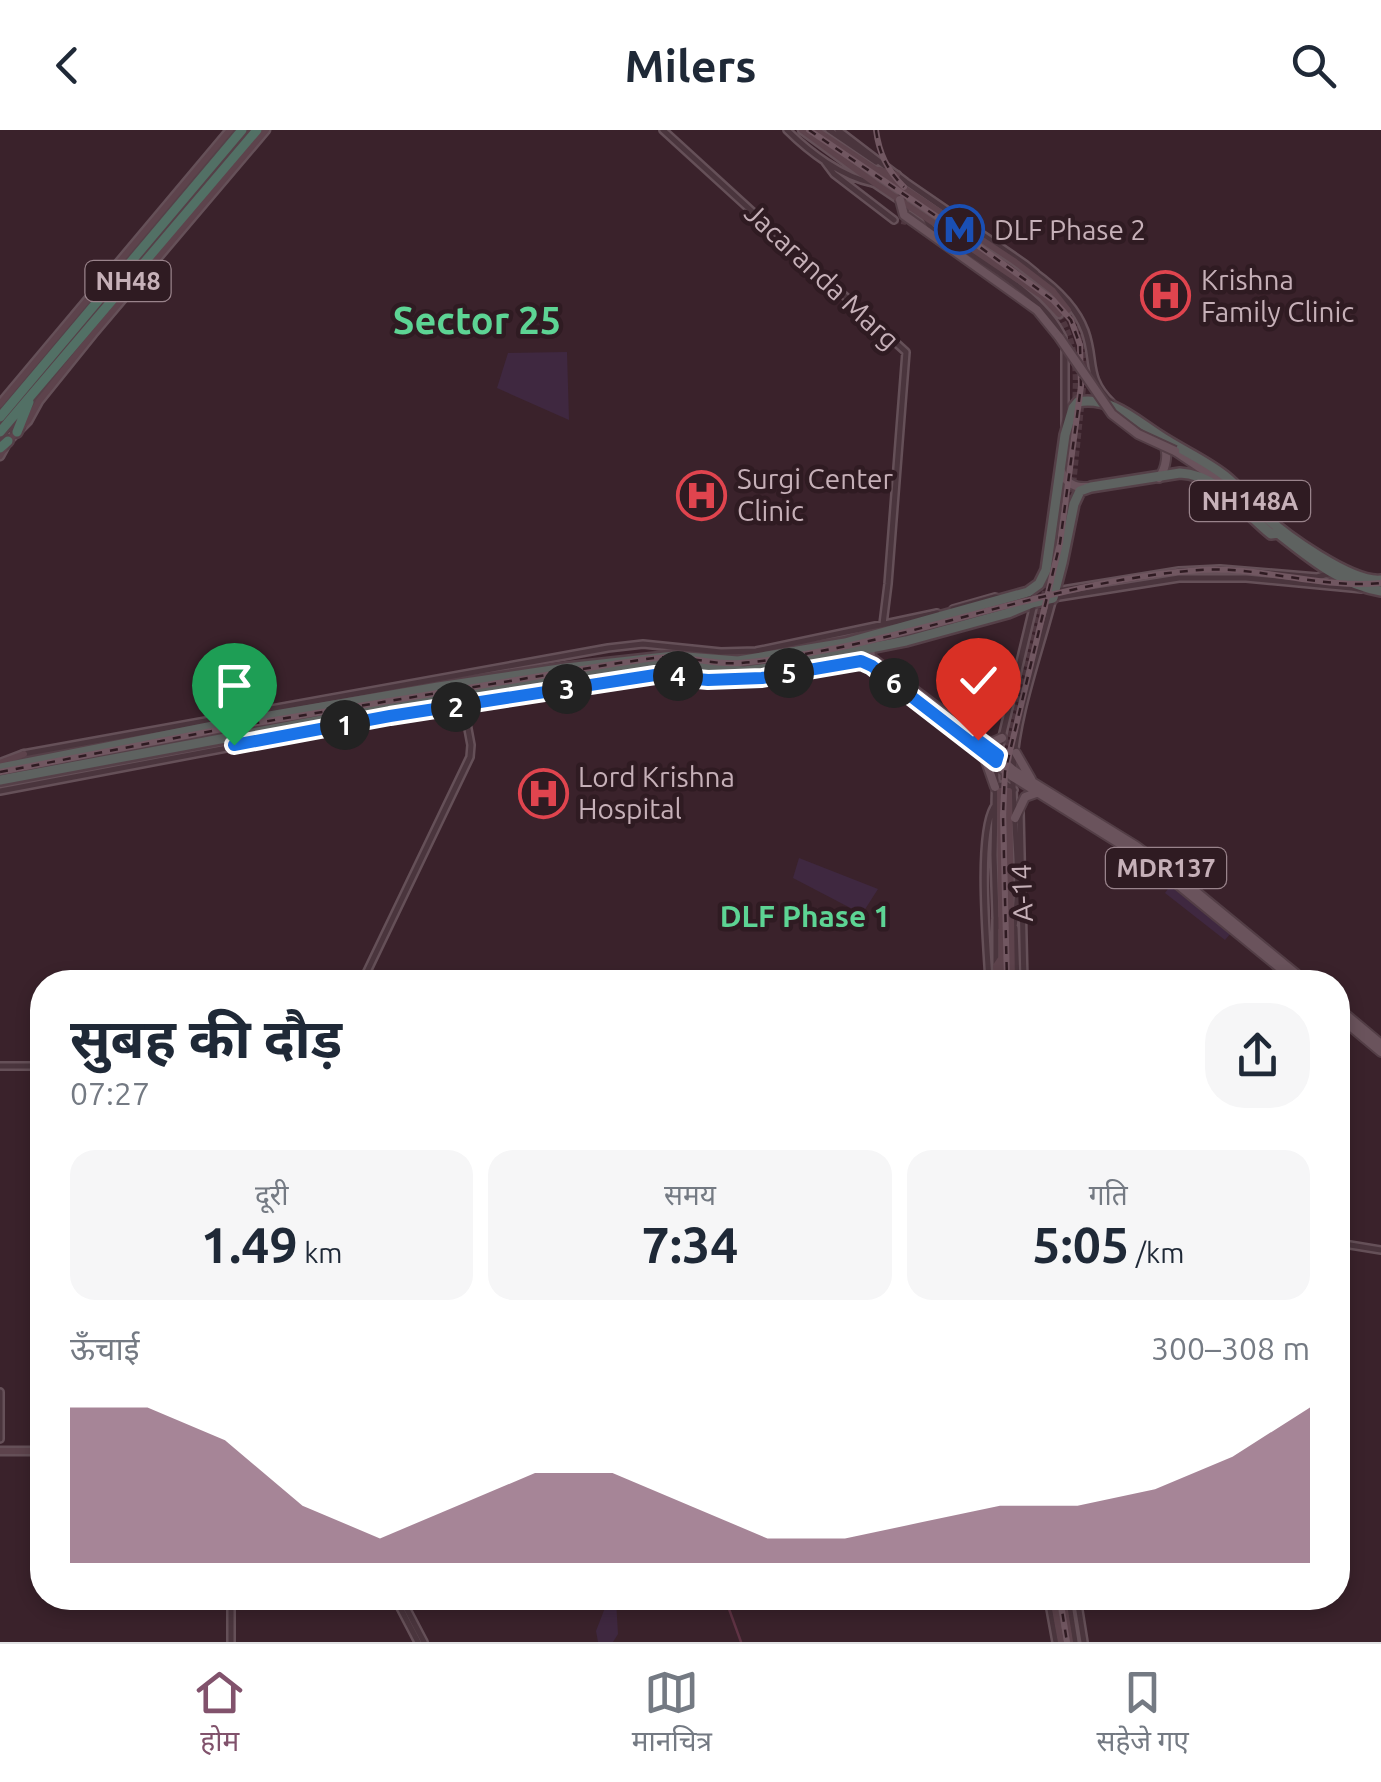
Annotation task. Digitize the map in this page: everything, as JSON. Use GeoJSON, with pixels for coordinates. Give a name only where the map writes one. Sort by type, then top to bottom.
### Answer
{"type":"FeatureCollection","features":[{"type":"Feature","properties":{"kind":"highway","name":"NH48"},"geometry":{"type":"LineString","coordinates":[[1,412],[242,130]]}},
{"type":"Feature","properties":{"kind":"highway","name":"NH48"},"geometry":{"type":"LineString","coordinates":[[0,432],[257,130]]}},
{"type":"Feature","properties":{"kind":"highway"},"geometry":{"type":"LineString","coordinates":[[17,432],[32,395]]}},
{"type":"Feature","properties":{"kind":"highway","name":"NH148A"},"geometry":{"type":"LineString","coordinates":[[1065,435],[1078,402],[1098,400],[1124,412],[1229,479],[1266,517],[1331,572]]}},
{"type":"Feature","properties":{"kind":"highway"},"geometry":{"type":"LineString","coordinates":[[1,775],[76,748],[122,743],[178,729],[371,695],[666,664],[744,671],[906,640],[1008,613],[1030,598],[1046,570],[1065,435]]}},
{"type":"Feature","properties":{"kind":"highway","name":"NH148A"},"geometry":{"type":"LineString","coordinates":[[1091,486],[1180,473],[1200,476],[1272,534],[1278,534],[1331,572],[1376,581],[1381,592]]}},
{"type":"Feature","properties":{"kind":"highway"},"geometry":{"type":"LineString","coordinates":[[1,775],[463,701],[572,662],[674,656],[738,661],[845,643],[886,628],[1004,600],[1054,595],[1074,504],[1080,492],[1091,486]]}},
{"type":"Feature","properties":{"kind":"highway"},"geometry":{"type":"LineString","coordinates":[[122,743],[124,756]]}},
{"type":"Feature","properties":{"kind":"highway"},"geometry":{"type":"LineString","coordinates":[[76,748],[81,764]]}},
{"type":"Feature","properties":{"kind":"main road"},"geometry":{"type":"LineString","coordinates":[[1,412],[230,130]]}},
{"type":"Feature","properties":{"kind":"main road"},"geometry":{"type":"LineString","coordinates":[[0,456],[4,445],[93,334],[266,130]]}},
{"type":"Feature","properties":{"kind":"main road"},"geometry":{"type":"LineString","coordinates":[[802,130],[1042,296],[1059,314]]}},
{"type":"Feature","properties":{"kind":"main road"},"geometry":{"type":"LineString","coordinates":[[816,130],[975,232],[1053,292],[1068,310]]}},
{"type":"Feature","properties":{"kind":"main road"},"geometry":{"type":"LineString","coordinates":[[876,166],[897,175]]}},
{"type":"Feature","properties":{"kind":"main road"},"geometry":{"type":"LineString","coordinates":[[900,200],[904,215],[1037,310],[1112,414],[1138,434],[1175,451],[1224,484],[1278,534]]}},
{"type":"Feature","properties":{"kind":"main road"},"geometry":{"type":"LineString","coordinates":[[1159,478],[1166,457],[1161,437]]}},
{"type":"Feature","properties":{"kind":"main road"},"geometry":{"type":"LineString","coordinates":[[1062,471],[1069,483],[1078,488],[1091,486]]}},
{"type":"Feature","properties":{"kind":"main road"},"geometry":{"type":"LineString","coordinates":[[1004,600],[1013,602],[1008,613]]}},
{"type":"Feature","properties":{"kind":"main road"},"geometry":{"type":"LineString","coordinates":[[870,647],[871,658],[980,741],[997,759]]}},
{"type":"Feature","properties":{"kind":"main road"},"geometry":{"type":"LineString","coordinates":[[837,654],[872,666],[983,753],[997,759]]}},
{"type":"Feature","properties":{"kind":"main road"},"geometry":{"type":"LineString","coordinates":[[980,741],[1002,740]]}},
{"type":"Feature","properties":{"kind":"main road"},"geometry":{"type":"LineString","coordinates":[[1015,818],[1020,804],[1037,788],[1017,748]]}},
{"type":"Feature","properties":{"kind":"main road"},"geometry":{"type":"LineString","coordinates":[[983,753],[1005,790],[1015,970]]}},
{"type":"Feature","properties":{"kind":"main road"},"geometry":{"type":"LineString","coordinates":[[1,775],[24,754]]}},
{"type":"Feature","properties":{"kind":"main road","name":"MDR137"},"geometry":{"type":"LineString","coordinates":[[997,759],[1013,774],[1151,856],[1291,970]]}},
{"type":"Feature","properties":{"kind":"main road","name":"MDR137"},"geometry":{"type":"LineString","coordinates":[[1037,788],[1154,865],[1283,970]]}},
{"type":"Feature","properties":{"kind":"main road"},"geometry":{"type":"LineString","coordinates":[[999,970],[1005,790]]}},
{"type":"Feature","properties":{"kind":"main road"},"geometry":{"type":"LineString","coordinates":[[1350,1022],[1381,1048]]}},
{"type":"Feature","properties":{"kind":"main road"},"geometry":{"type":"LineString","coordinates":[[0,1451],[30,1450]]}},
{"type":"Feature","properties":{"kind":"main road"},"geometry":{"type":"LineString","coordinates":[[1052,1610],[1058,1642]]}},
{"type":"Feature","properties":{"kind":"main road"},"geometry":{"type":"LineString","coordinates":[[1067,1610],[1073,1642]]}},
{"type":"Feature","properties":{"kind":"street","name":"Jacaranda Marg"},"geometry":{"type":"LineString","coordinates":[[664,130],[906,352],[886,628]]}},
{"type":"Feature","properties":{"kind":"street"},"geometry":{"type":"LineString","coordinates":[[787,130],[857,180],[876,184]]}},
{"type":"Feature","properties":{"kind":"street"},"geometry":{"type":"LineString","coordinates":[[829,130],[876,166]]}},
{"type":"Feature","properties":{"kind":"street"},"geometry":{"type":"LineString","coordinates":[[838,130],[1053,286],[1073,308],[1084,329],[1094,378],[1106,397],[1124,412]]}},
{"type":"Feature","properties":{"kind":"street"},"geometry":{"type":"LineString","coordinates":[[824,159],[834,174],[894,220]]}},
{"type":"Feature","properties":{"kind":"street"},"geometry":{"type":"LineString","coordinates":[[928,218],[931,228],[1036,302],[1061,333],[1065,350],[1065,435]]}},
{"type":"Feature","properties":{"kind":"street"},"geometry":{"type":"LineString","coordinates":[[1014,261],[1036,273]]}},
{"type":"Feature","properties":{"kind":"street"},"geometry":{"type":"LineString","coordinates":[[989,970],[985,855],[988,821],[1013,774],[1031,678],[1054,595],[1180,571],[1220,569],[1326,586],[1376,581]]}},
{"type":"Feature","properties":{"kind":"street"},"geometry":{"type":"LineString","coordinates":[[1244,574],[1331,572],[1326,586]]}},
{"type":"Feature","properties":{"kind":"street"},"geometry":{"type":"LineString","coordinates":[[1012,938],[1019,884],[1015,818],[997,759],[1031,620],[1030,598]]}},
{"type":"Feature","properties":{"kind":"street"},"geometry":{"type":"LineString","coordinates":[[368,970],[469,758],[463,701],[655,675],[708,680],[762,678],[861,661]]}},
{"type":"Feature","properties":{"kind":"street"},"geometry":{"type":"LineString","coordinates":[[371,695],[572,662]]}},
{"type":"Feature","properties":{"kind":"street"},"geometry":{"type":"LineString","coordinates":[[1,775],[30,785],[344,720]]}},
{"type":"Feature","properties":{"kind":"street"},"geometry":{"type":"LineString","coordinates":[[24,754],[178,729]]}},
{"type":"Feature","properties":{"kind":"street"},"geometry":{"type":"LineString","coordinates":[[1002,740],[1017,748]]}},
{"type":"Feature","properties":{"kind":"street"},"geometry":{"type":"LineString","coordinates":[[995,804],[999,962]]}},
{"type":"Feature","properties":{"kind":"street","name":"A-14"},"geometry":{"type":"LineString","coordinates":[[1016,970],[1020,804]]}},
{"type":"Feature","properties":{"kind":"street"},"geometry":{"type":"LineString","coordinates":[[996,916],[1002,929]]}},
{"type":"Feature","properties":{"kind":"street"},"geometry":{"type":"LineString","coordinates":[[1015,920],[1016,970]]}},
{"type":"Feature","properties":{"kind":"street"},"geometry":{"type":"LineString","coordinates":[[0,1066],[30,1066]]}},
{"type":"Feature","properties":{"kind":"street"},"geometry":{"type":"LineString","coordinates":[[1350,1245],[1381,1250]]}},
{"type":"Feature","properties":{"kind":"street"},"geometry":{"type":"LineString","coordinates":[[0,1392],[0,1439]]}},
{"type":"Feature","properties":{"kind":"street"},"geometry":{"type":"LineString","coordinates":[[231,1610],[232,1642]]}},
{"type":"Feature","properties":{"kind":"street"},"geometry":{"type":"LineString","coordinates":[[404,1610],[421,1642]]}},
{"type":"Feature","properties":{"kind":"street"},"geometry":{"type":"LineString","coordinates":[[1079,1610],[1084,1642]]}},
{"type":"Feature","properties":{"kind":"shaded area"},"geometry":{"type":"Polygon","coordinates":[[[567,352],[569,420],[497,388],[508,353],[567,352]]]}},
{"type":"Feature","properties":{"kind":"shaded area"},"geometry":{"type":"Polygon","coordinates":[[[799,858],[878,889],[862,914],[793,878],[799,858]]]}},
{"type":"Feature","properties":{"kind":"shaded area"},"geometry":{"type":"Polygon","coordinates":[[[1170,886],[1231,933],[1225,940],[1165,893],[1170,886]]]}},
{"type":"Feature","properties":{"kind":"shaded area"},"geometry":{"type":"Polygon","coordinates":[[[604,1610],[617,1610],[618,1634],[613,1642],[598,1642],[596,1631],[604,1610]]]}},
{"type":"Feature","properties":{"kind":"waterway"},"geometry":{"type":"LineString","coordinates":[[729,1610],[741,1642]]}},
{"type":"Feature","properties":{"kind":"tunnel"},"geometry":{"type":"LineString","coordinates":[[878,164],[912,190]]}},
{"type":"Feature","properties":{"kind":"tunnel"},"geometry":{"type":"LineString","coordinates":[[894,220],[908,223],[917,219],[922,209],[919,198]]}},
{"type":"Feature","properties":{"kind":"tunnel"},"geometry":{"type":"LineString","coordinates":[[1068,310],[1079,333],[1085,368],[1071,505]]}},
{"type":"Feature","properties":{"kind":"tunnel"},"geometry":{"type":"LineString","coordinates":[[1059,314],[1074,357],[1075,403]]}},
{"type":"Feature","properties":{"kind":"tunnel"},"geometry":{"type":"LineString","coordinates":[[1000,790],[1008,738],[1055,551],[1074,416]]}},
{"type":"Feature","properties":{"kind":"tunnel"},"geometry":{"type":"LineString","coordinates":[[1029,675],[1049,600]]}},
{"type":"Feature","properties":{"kind":"tunnel"},"geometry":{"type":"LineString","coordinates":[[1009,767],[1017,726]]}},
{"type":"Feature","properties":{"kind":"railway"},"geometry":{"type":"LineString","coordinates":[[809,130],[1053,300],[1071,320],[1080,345],[1081,386],[1060,543],[1005,772],[1007,970]]}},
{"type":"Feature","properties":{"kind":"railway"},"geometry":{"type":"LineString","coordinates":[[876,130],[885,161],[904,187]]}},
{"type":"Feature","properties":{"kind":"railway"},"geometry":{"type":"LineString","coordinates":[[0,772],[238,726],[652,658],[731,663],[789,657],[1063,592],[1154,575],[1223,570],[1336,583],[1381,583]]}},
{"type":"Feature","properties":{"kind":"railway"},"geometry":{"type":"LineString","coordinates":[[1062,1610],[1067,1642]]}},
{"type":"Feature","properties":{"kind":"place","name":"DLF Phase 2"},"geometry":{"type":"Point","coordinates":[959,230]}},
{"type":"Feature","properties":{"kind":"place","name":"Krishna Family Clinic"},"geometry":{"type":"Point","coordinates":[1166,296]}},
{"type":"Feature","properties":{"kind":"place","name":"Surgi Center Clinic"},"geometry":{"type":"Point","coordinates":[702,495]}},
{"type":"Feature","properties":{"kind":"place","name":"Lord Krishna Hospital"},"geometry":{"type":"Point","coordinates":[543,793]}},
{"type":"Feature","properties":{"kind":"district","name":"Sector 25"},"geometry":{"type":"Point","coordinates":[477,321]}},
{"type":"Feature","properties":{"kind":"district","name":"DLF Phase 1"},"geometry":{"type":"Point","coordinates":[805,917]}},
{"type":"Feature","properties":{"kind":"route"},"geometry":{"type":"LineString","coordinates":[[234,745],[390,716],[655,675],[708,680],[762,678],[861,661],[996,762],[998,755],[978,740]]}}]}
